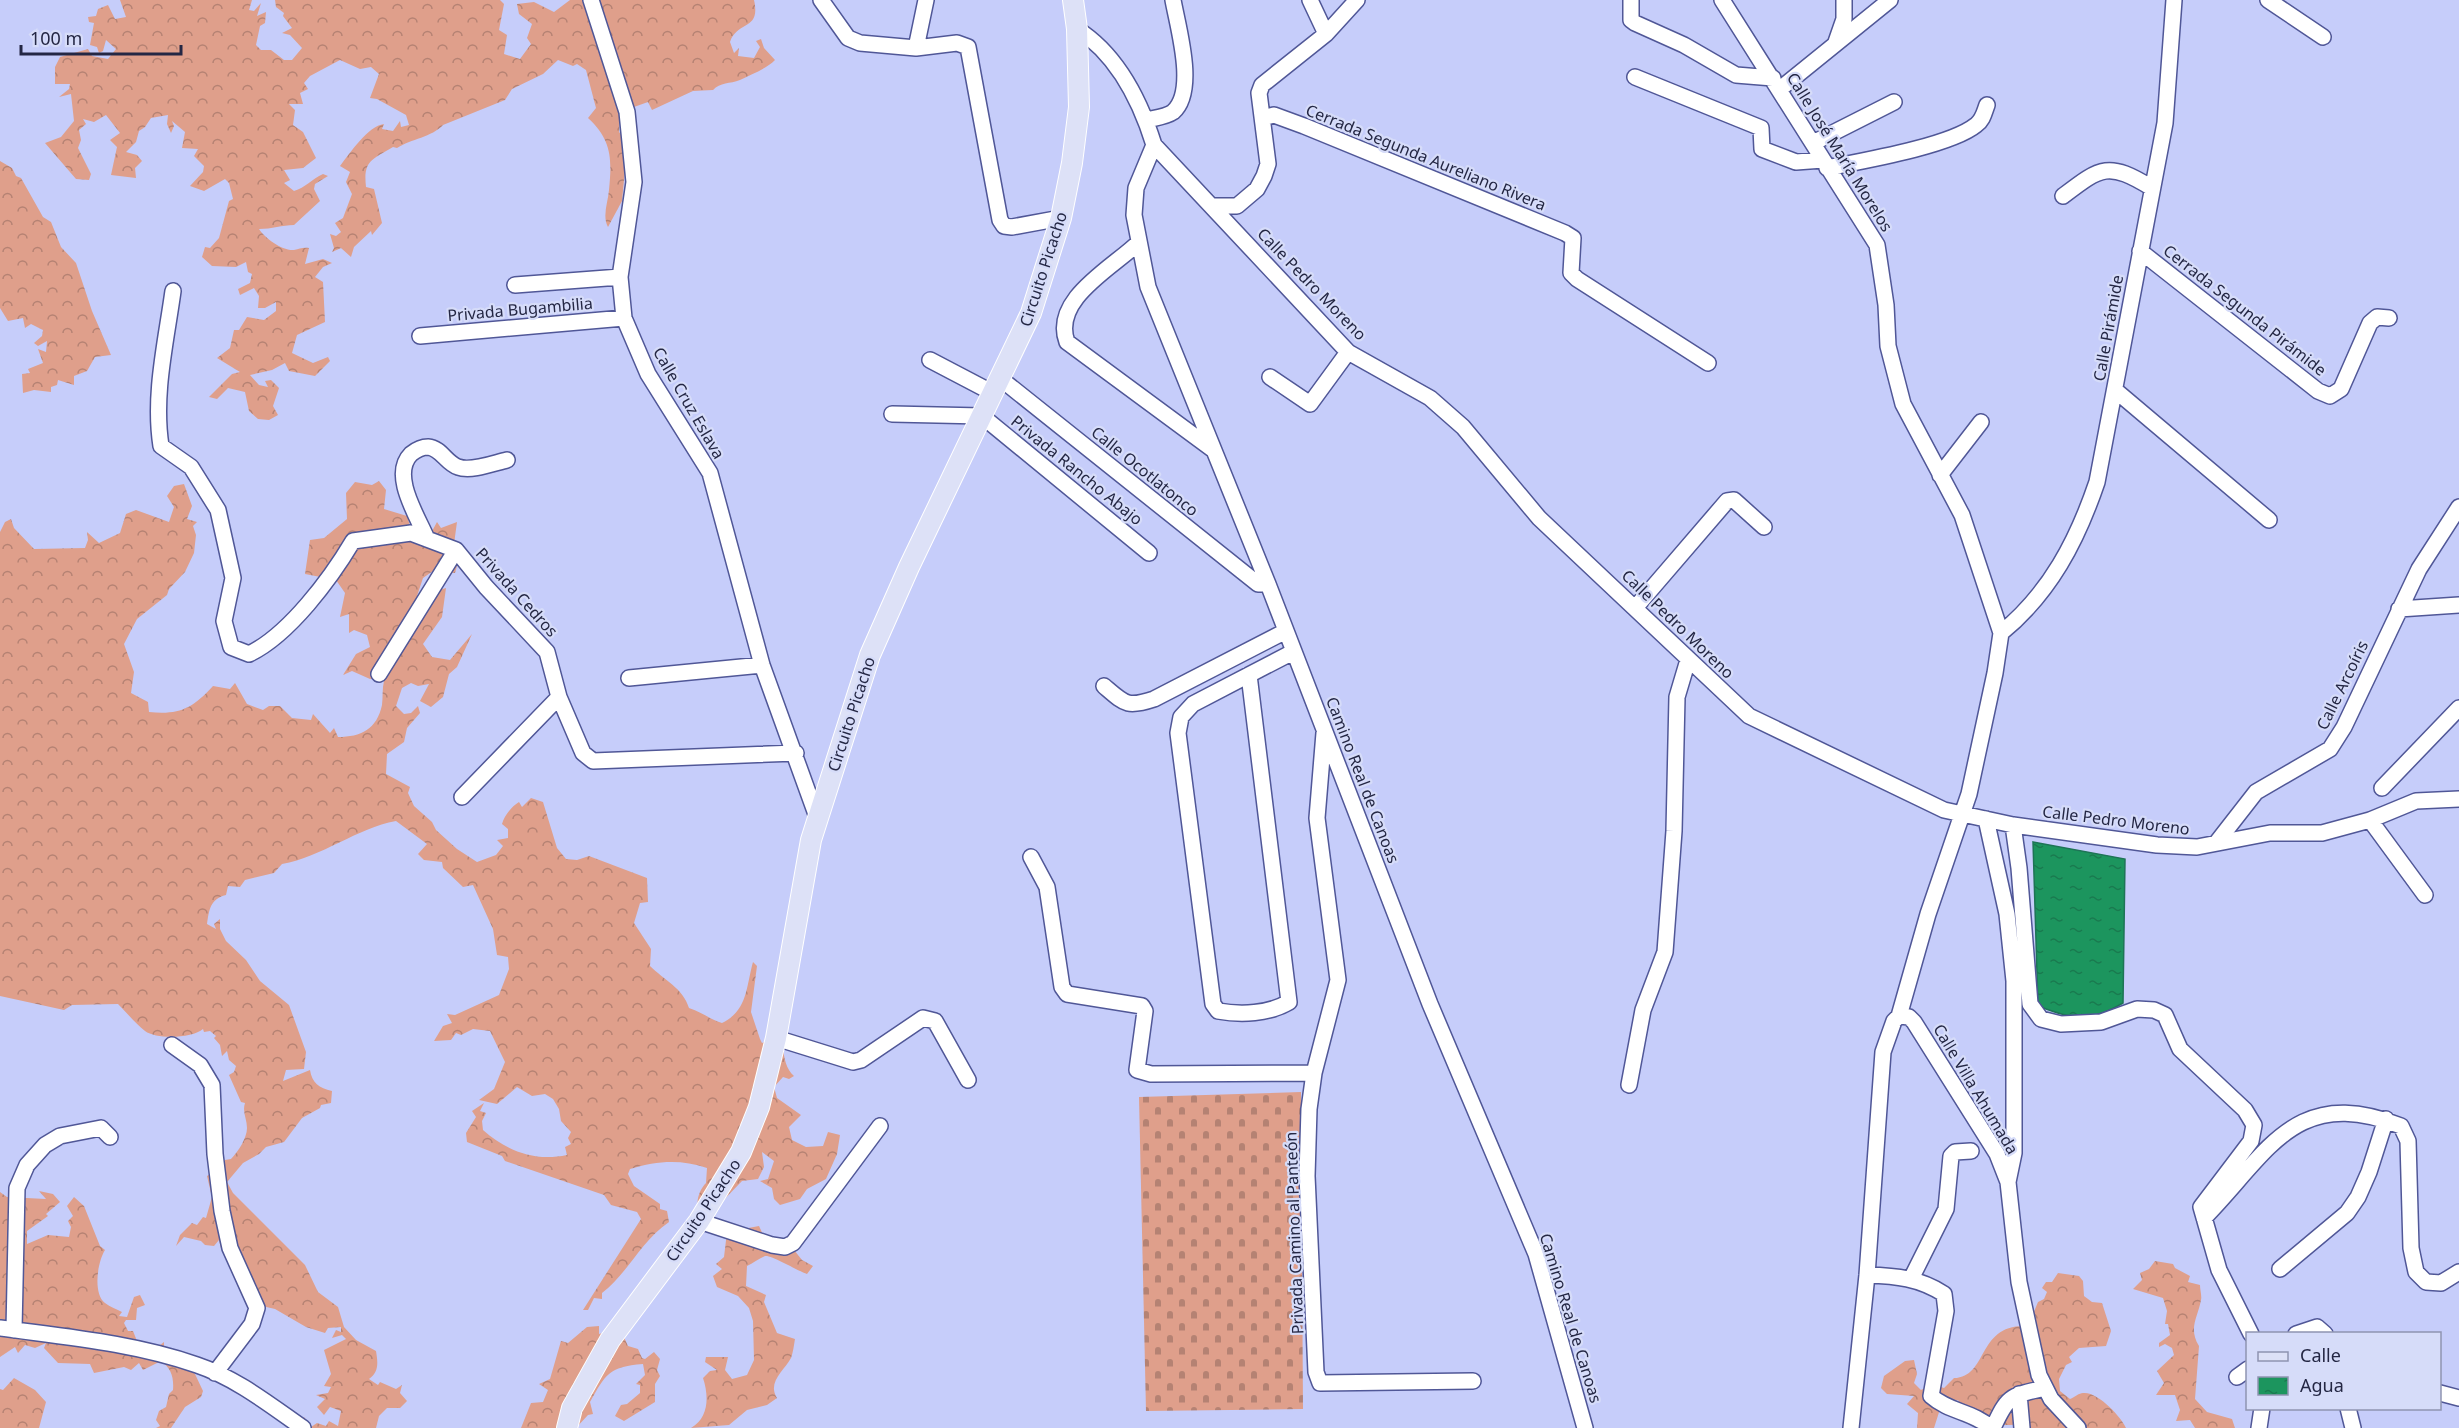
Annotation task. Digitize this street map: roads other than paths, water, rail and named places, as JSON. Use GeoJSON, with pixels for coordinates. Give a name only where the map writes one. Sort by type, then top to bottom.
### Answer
{"type":"FeatureCollection","features":[{"type":"Feature","properties":{"kind":"main road","name":"Circuito Picacho"},"geometry":{"type":"LineString","coordinates":[[567,1428],[572,1408],[610,1340],[699,1221],[741,1152],[759,1107],[776,1038],[794,923],[817,817],[870,655],[909,567],[1031,313],[1061,218],[1077,133],[1077,29],[1073,0]]}},
{"type":"Feature","properties":{"kind":"street","name":"Calle Cruz Eslava"},"geometry":{"type":"LineString","coordinates":[[591,0],[627,112],[631,147],[634,182],[620,277],[624,318],[648,374],[710,473],[762,665],[817,817]]}},
{"type":"Feature","properties":{"kind":"street"},"geometry":{"type":"LineString","coordinates":[[821,0],[848,38],[860,43],[916,48],[962,44],[968,47],[1000,220],[1004,226],[1012,227],[1061,218]]}},
{"type":"Feature","properties":{"kind":"street"},"geometry":{"type":"LineString","coordinates":[[916,48],[926,0]]}},
{"type":"Feature","properties":{"kind":"street"},"geometry":{"type":"LineString","coordinates":[[1146,120],[1171,114],[1180,103],[1185,72],[1173,0]]}},
{"type":"Feature","properties":{"kind":"street"},"geometry":{"type":"LineString","coordinates":[[1310,0],[1326,34]]}},
{"type":"Feature","properties":{"kind":"street"},"geometry":{"type":"LineString","coordinates":[[1212,206],[1237,206],[1257,189],[1268,164],[1259,93],[1262,85],[1326,34],[1358,0]]}},
{"type":"Feature","properties":{"kind":"street"},"geometry":{"type":"LineString","coordinates":[[1631,0],[1631,16],[1635,23],[1684,45],[1736,75],[1777,84],[1890,0]]}},
{"type":"Feature","properties":{"kind":"street","name":"Calle José María Morelos"},"geometry":{"type":"LineString","coordinates":[[1722,0],[1877,245],[1886,305],[1888,346],[1904,404],[1974,545],[2001,633],[1995,673],[1963,815],[1928,914],[1899,1016],[1894,1021],[1883,1052],[1868,1275],[1851,1428]]}},
{"type":"Feature","properties":{"kind":"street"},"geometry":{"type":"LineString","coordinates":[[1836,42],[1844,19],[1844,0]]}},
{"type":"Feature","properties":{"kind":"street","name":"Calle Pirámide"},"geometry":{"type":"LineString","coordinates":[[2001,633],[2036,601],[2081,528],[2097,482],[2165,123],[2174,0]]}},
{"type":"Feature","properties":{"kind":"street"},"geometry":{"type":"LineString","coordinates":[[2268,0],[2323,37]]}},
{"type":"Feature","properties":{"kind":"street","name":"Calle Pedro Moreno"},"geometry":{"type":"LineString","coordinates":[[1077,29],[1096,41],[1114,60],[1146,120],[1154,145],[1348,352],[1430,398],[1463,427],[1539,518],[1749,716],[1944,810],[2013,825],[2157,845],[2197,847],[2270,833],[2322,833],[2370,820],[2416,801],[2459,799]]}},
{"type":"Feature","properties":{"kind":"street"},"geometry":{"type":"LineString","coordinates":[[1635,77],[1761,128],[1762,149],[1796,162],[1825,164],[1948,139],[1975,126],[1983,118],[1987,105]]}},
{"type":"Feature","properties":{"kind":"street"},"geometry":{"type":"LineString","coordinates":[[1813,143],[1894,102]]}},
{"type":"Feature","properties":{"kind":"street","name":"Cerrada Segunda Aureliano Rivera"},"geometry":{"type":"LineString","coordinates":[[1263,118],[1274,115],[1304,126],[1573,238],[1571,273],[1577,279],[1708,363]]}},
{"type":"Feature","properties":{"kind":"street","name":"Camino Real de Canoas"},"geometry":{"type":"LineString","coordinates":[[1154,145],[1136,188],[1134,215],[1148,287],[1268,584],[1430,1004],[1536,1254],[1585,1428]]}},
{"type":"Feature","properties":{"kind":"street"},"geometry":{"type":"LineString","coordinates":[[2063,196],[2096,171],[2119,172],[2152,188]]}},
{"type":"Feature","properties":{"kind":"street"},"geometry":{"type":"LineString","coordinates":[[1139,242],[1091,280],[1066,315],[1063,331],[1068,342],[1212,449]]}},
{"type":"Feature","properties":{"kind":"street","name":"Cerrada Segunda Pirámide"},"geometry":{"type":"LineString","coordinates":[[2140,251],[2318,391],[2330,396],[2341,389],[2370,323],[2378,317],[2389,318]]}},
{"type":"Feature","properties":{"kind":"street"},"geometry":{"type":"LineString","coordinates":[[515,285],[620,277]]}},
{"type":"Feature","properties":{"kind":"street","name":"Privada Cedros"},"geometry":{"type":"LineString","coordinates":[[173,291],[161,372],[158,426],[161,446],[191,467],[218,510],[233,578],[225,621],[231,647],[249,654],[266,646],[331,578],[353,541],[411,533],[456,550],[486,587],[547,652],[559,697],[583,753],[593,761],[795,753]]}},
{"type":"Feature","properties":{"kind":"street","name":"Privada Bugambilia"},"geometry":{"type":"LineString","coordinates":[[420,336],[624,318]]}},
{"type":"Feature","properties":{"kind":"street"},"geometry":{"type":"LineString","coordinates":[[1270,377],[1310,404],[1348,352]]}},
{"type":"Feature","properties":{"kind":"street","name":"Calle Ocotlatonco"},"geometry":{"type":"LineString","coordinates":[[930,360],[997,386],[1258,584],[1268,584]]}},
{"type":"Feature","properties":{"kind":"street"},"geometry":{"type":"LineString","coordinates":[[2115,390],[2269,520]]}},
{"type":"Feature","properties":{"kind":"street"},"geometry":{"type":"LineString","coordinates":[[892,414],[982,416]]}},
{"type":"Feature","properties":{"kind":"street","name":"Privada Rancho Abajo"},"geometry":{"type":"LineString","coordinates":[[982,416],[1149,553]]}},
{"type":"Feature","properties":{"kind":"street"},"geometry":{"type":"LineString","coordinates":[[1940,475],[1981,422]]}},
{"type":"Feature","properties":{"kind":"street"},"geometry":{"type":"LineString","coordinates":[[427,539],[403,480],[403,467],[409,456],[418,448],[428,447],[439,451],[457,467],[466,468],[507,460]]}},
{"type":"Feature","properties":{"kind":"street"},"geometry":{"type":"LineString","coordinates":[[1635,608],[1727,501],[1734,500],[1764,527]]}},
{"type":"Feature","properties":{"kind":"street","name":"Calle Arcoíris"},"geometry":{"type":"LineString","coordinates":[[2217,842],[2256,792],[2330,748],[2344,727],[2419,569],[2458,511]]}},
{"type":"Feature","properties":{"kind":"street"},"geometry":{"type":"LineString","coordinates":[[379,674],[456,550]]}},
{"type":"Feature","properties":{"kind":"street"},"geometry":{"type":"LineString","coordinates":[[2399,609],[2459,605]]}},
{"type":"Feature","properties":{"kind":"street"},"geometry":{"type":"LineString","coordinates":[[1104,686],[1124,704],[1136,705],[1154,699],[1286,631]]}},
{"type":"Feature","properties":{"kind":"street"},"geometry":{"type":"LineString","coordinates":[[1249,675],[1289,1002],[1276,1010],[1229,1013],[1218,1011],[1213,1004],[1178,733],[1181,717],[1193,704],[1293,652]]}},
{"type":"Feature","properties":{"kind":"street"},"geometry":{"type":"LineString","coordinates":[[1629,1085],[1643,1010],[1665,952],[1674,831],[1677,697],[1688,660]]}},
{"type":"Feature","properties":{"kind":"street"},"geometry":{"type":"LineString","coordinates":[[630,678],[762,665]]}},
{"type":"Feature","properties":{"kind":"street"},"geometry":{"type":"LineString","coordinates":[[462,797],[559,697]]}},
{"type":"Feature","properties":{"kind":"street"},"geometry":{"type":"LineString","coordinates":[[2382,788],[2459,708]]}},
{"type":"Feature","properties":{"kind":"street","name":"Privada Camino al Panteón"},"geometry":{"type":"LineString","coordinates":[[1324,727],[1317,818],[1338,980],[1314,1073],[1309,1109],[1306,1176],[1316,1361],[1320,1383],[1473,1381]]}},
{"type":"Feature","properties":{"kind":"street"},"geometry":{"type":"LineString","coordinates":[[1986,819],[2007,914],[2014,981],[2014,1153],[2008,1182]]}},
{"type":"Feature","properties":{"kind":"street"},"geometry":{"type":"LineString","coordinates":[[2370,820],[2425,895]]}},
{"type":"Feature","properties":{"kind":"street"},"geometry":{"type":"LineString","coordinates":[[2013,825],[2019,868],[2030,1004],[2041,1019],[2061,1024],[2100,1022],[2137,1009],[2154,1010],[2165,1015],[2180,1049],[2245,1110],[2254,1125],[2251,1141],[2201,1207],[2219,1270],[2250,1332]]}},
{"type":"Feature","properties":{"kind":"street"},"geometry":{"type":"LineString","coordinates":[[1031,856],[1047,887],[1062,987],[1067,994],[1142,1006],[1145,1011],[1137,1070],[1143,1074],[1314,1073]]}},
{"type":"Feature","properties":{"kind":"street","name":"Calle Villa Ahumada"},"geometry":{"type":"LineString","coordinates":[[1899,1016],[1909,1017],[1914,1022],[1997,1154],[2008,1182],[2019,1282],[2035,1359],[2051,1399],[2078,1428]]}},
{"type":"Feature","properties":{"kind":"street"},"geometry":{"type":"LineString","coordinates":[[776,1038],[853,1062],[861,1060],[923,1018],[930,1018],[935,1021],[968,1080]]}},
{"type":"Feature","properties":{"kind":"street"},"geometry":{"type":"LineString","coordinates":[[172,1045],[200,1065],[212,1085],[215,1154],[222,1211],[230,1248],[257,1308],[252,1324],[215,1373]]}},
{"type":"Feature","properties":{"kind":"street"},"geometry":{"type":"LineString","coordinates":[[2204,1218],[2283,1132],[2309,1117],[2340,1112],[2385,1119],[2401,1126],[2408,1141],[2411,1248],[2416,1272],[2426,1282],[2441,1283],[2459,1272]]}},
{"type":"Feature","properties":{"kind":"street"},"geometry":{"type":"LineString","coordinates":[[2280,1269],[2347,1213],[2358,1197],[2385,1119]]}},
{"type":"Feature","properties":{"kind":"street"},"geometry":{"type":"LineString","coordinates":[[699,1221],[772,1245],[785,1247],[794,1243],[880,1126]]}},
{"type":"Feature","properties":{"kind":"street"},"geometry":{"type":"LineString","coordinates":[[110,1137],[101,1128],[60,1136],[45,1145],[27,1165],[17,1188],[7,1329],[110,1343],[199,1365],[247,1389],[303,1428]]}},
{"type":"Feature","properties":{"kind":"street"},"geometry":{"type":"LineString","coordinates":[[1911,1279],[1946,1209],[1951,1156],[1955,1152],[1971,1151]]}},
{"type":"Feature","properties":{"kind":"street"},"geometry":{"type":"LineString","coordinates":[[1868,1275],[1925,1282],[1944,1294],[1946,1311],[1931,1396],[1942,1406],[1983,1420],[1992,1428],[2005,1402],[2019,1394],[2045,1388]]}},
{"type":"Feature","properties":{"kind":"street"},"geometry":{"type":"LineString","coordinates":[[2302,1332],[2317,1327],[2323,1332]]}},
{"type":"Feature","properties":{"kind":"street"},"geometry":{"type":"LineString","coordinates":[[2019,1394],[2022,1428]]}},
{"type":"Feature","properties":{"kind":"street"},"geometry":{"type":"LineString","coordinates":[[2441,1394],[2459,1398]]}},
{"type":"Feature","properties":{"kind":"street"},"geometry":{"type":"LineString","coordinates":[[2259,1428],[2262,1410]]}},
{"type":"Feature","properties":{"kind":"street"},"geometry":{"type":"LineString","coordinates":[[2348,1410],[2353,1428]]}},
{"type":"Feature","properties":{"kind":"water"},"geometry":{"type":"Polygon","coordinates":[[[2033,842],[2125,859],[2123,1003],[2100,1014],[2072,1016],[2038,1006],[2033,842]]]}}]}
